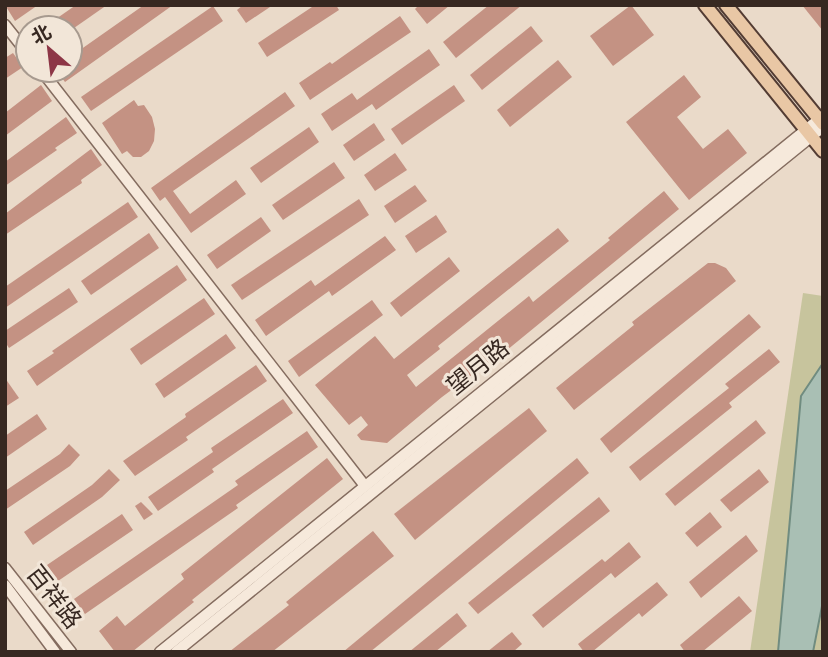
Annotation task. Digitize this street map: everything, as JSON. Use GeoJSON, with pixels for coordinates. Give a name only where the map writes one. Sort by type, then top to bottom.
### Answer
{"type":"FeatureCollection","features":[{"type":"Feature","properties":{"kind":"main road"},"geometry":{"type":"LineString","coordinates":[[705,5],[823,151]]}},
{"type":"Feature","properties":{"kind":"main road"},"geometry":{"type":"LineString","coordinates":[[726,5],[822,122]]}},
{"type":"Feature","properties":{"kind":"street"},"geometry":{"type":"LineString","coordinates":[[52,84],[365,486]]}},
{"type":"Feature","properties":{"kind":"street","name":"望月路"},"geometry":{"type":"LineString","coordinates":[[176,652],[822,122]]}},
{"type":"Feature","properties":{"kind":"street","name":"望月路"},"geometry":{"type":"LineString","coordinates":[[160,652],[809,133]]}},
{"type":"Feature","properties":{"kind":"street","name":"百祥路"},"geometry":{"type":"LineString","coordinates":[[5,568],[71,652]]}},
{"type":"Feature","properties":{"kind":"street","name":"百祥路"},"geometry":{"type":"LineString","coordinates":[[5,585],[55,652]]}},
{"type":"Feature","properties":{"kind":"shaded area"},"geometry":{"type":"Polygon","coordinates":[[[803,293],[823,296],[823,652],[750,652],[803,293]]]}},
{"type":"Feature","properties":{"kind":"shaded area"},"geometry":{"type":"Polygon","coordinates":[[[823,363],[823,601],[813,652],[778,652],[801,396],[823,363]]]}},
{"type":"Feature","properties":{"kind":"building"},"geometry":{"type":"Polygon","coordinates":[[[5,5],[38,5],[25,14],[14,14],[14,19],[5,5]]]}},
{"type":"Feature","properties":{"kind":"building"},"geometry":{"type":"Polygon","coordinates":[[[76,5],[107,5],[84,21],[84,14],[63,14],[76,5]]]}},
{"type":"Feature","properties":{"kind":"building"},"geometry":{"type":"Polygon","coordinates":[[[144,5],[173,5],[84,68],[84,47],[144,5]]]}},
{"type":"Feature","properties":{"kind":"building"},"geometry":{"type":"Polygon","coordinates":[[[243,5],[273,5],[246,23],[237,10],[243,5]]]}},
{"type":"Feature","properties":{"kind":"building"},"geometry":{"type":"Polygon","coordinates":[[[315,5],[336,5],[339,10],[267,57],[258,43],[315,5]]]}},
{"type":"Feature","properties":{"kind":"building"},"geometry":{"type":"Polygon","coordinates":[[[419,5],[450,5],[427,24],[415,9],[419,5]]]}},
{"type":"Feature","properties":{"kind":"building"},"geometry":{"type":"Polygon","coordinates":[[[489,5],[522,5],[456,58],[443,42],[489,5]]]}},
{"type":"Feature","properties":{"kind":"building"},"geometry":{"type":"Polygon","coordinates":[[[631,5],[654,35],[613,66],[590,36],[631,5]]]}},
{"type":"Feature","properties":{"kind":"building"},"geometry":{"type":"Polygon","coordinates":[[[802,5],[823,5],[823,31],[802,5]]]}},
{"type":"Feature","properties":{"kind":"building"},"geometry":{"type":"Polygon","coordinates":[[[213,6],[223,21],[91,111],[81,97],[213,6]]]}},
{"type":"Feature","properties":{"kind":"building"},"geometry":{"type":"Polygon","coordinates":[[[400,16],[411,32],[310,100],[299,83],[330,62],[332,64],[400,16]]]}},
{"type":"Feature","properties":{"kind":"building"},"geometry":{"type":"Polygon","coordinates":[[[531,26],[543,41],[482,90],[470,75],[531,26]]]}},
{"type":"Feature","properties":{"kind":"building"},"geometry":{"type":"Polygon","coordinates":[[[429,49],[440,65],[376,110],[372,104],[332,131],[321,114],[352,93],[357,100],[429,49]]]}},
{"type":"Feature","properties":{"kind":"building"},"geometry":{"type":"Polygon","coordinates":[[[14,54],[14,73],[5,79],[5,58],[14,54]]]}},
{"type":"Feature","properties":{"kind":"building"},"geometry":{"type":"Polygon","coordinates":[[[558,60],[572,77],[510,127],[497,110],[558,60]]]}},
{"type":"Feature","properties":{"kind":"building"},"geometry":{"type":"Polygon","coordinates":[[[684,75],[701,97],[677,117],[703,149],[728,129],[747,153],[689,200],[626,122],[684,75]]]}},
{"type":"Feature","properties":{"kind":"building"},"geometry":{"type":"Polygon","coordinates":[[[41,85],[52,101],[5,136],[5,113],[41,85]]]}},
{"type":"Feature","properties":{"kind":"building"},"geometry":{"type":"Polygon","coordinates":[[[454,85],[465,101],[402,145],[391,129],[454,85]]]}},
{"type":"Feature","properties":{"kind":"building"},"geometry":{"type":"Polygon","coordinates":[[[285,92],[295,106],[173,191],[190,214],[236,180],[246,194],[191,233],[165,197],[160,201],[151,188],[285,92]]]}},
{"type":"Feature","properties":{"kind":"building"},"geometry":{"type":"Polygon","coordinates":[[[134,100],[138,106],[144,105],[152,117],[155,129],[154,141],[149,151],[141,157],[133,157],[127,151],[122,154],[102,123],[134,100]]]}},
{"type":"Feature","properties":{"kind":"building"},"geometry":{"type":"Polygon","coordinates":[[[66,117],[77,133],[5,186],[5,162],[66,117]]]}},
{"type":"Feature","properties":{"kind":"building"},"geometry":{"type":"Polygon","coordinates":[[[374,123],[385,140],[354,161],[343,145],[374,123]]]}},
{"type":"Feature","properties":{"kind":"building"},"geometry":{"type":"Polygon","coordinates":[[[309,127],[319,142],[261,183],[250,168],[309,127]]]}},
{"type":"Feature","properties":{"kind":"building"},"geometry":{"type":"Polygon","coordinates":[[[91,149],[102,165],[81,180],[82,183],[5,235],[5,214],[91,149]]]}},
{"type":"Feature","properties":{"kind":"building"},"geometry":{"type":"Polygon","coordinates":[[[395,153],[407,170],[375,191],[364,175],[395,153]]]}},
{"type":"Feature","properties":{"kind":"building"},"geometry":{"type":"Polygon","coordinates":[[[334,162],[345,178],[283,220],[272,205],[334,162]]]}},
{"type":"Feature","properties":{"kind":"building"},"geometry":{"type":"Polygon","coordinates":[[[415,185],[427,201],[395,223],[384,206],[415,185]]]}},
{"type":"Feature","properties":{"kind":"building"},"geometry":{"type":"Polygon","coordinates":[[[664,191],[679,209],[501,355],[442,397],[387,443],[361,440],[357,435],[368,425],[361,416],[349,425],[315,385],[375,336],[394,359],[558,228],[569,241],[438,346],[440,349],[407,375],[416,387],[529,296],[533,302],[610,240],[608,238],[664,191]]]}},
{"type":"Feature","properties":{"kind":"building"},"geometry":{"type":"Polygon","coordinates":[[[359,199],[369,215],[242,300],[231,285],[359,199]]]}},
{"type":"Feature","properties":{"kind":"building"},"geometry":{"type":"Polygon","coordinates":[[[128,202],[138,217],[5,308],[5,287],[128,202]]]}},
{"type":"Feature","properties":{"kind":"building"},"geometry":{"type":"Polygon","coordinates":[[[436,215],[447,232],[416,253],[405,236],[436,215]]]}},
{"type":"Feature","properties":{"kind":"building"},"geometry":{"type":"Polygon","coordinates":[[[261,217],[271,231],[217,269],[207,255],[261,217]]]}},
{"type":"Feature","properties":{"kind":"building"},"geometry":{"type":"Polygon","coordinates":[[[149,233],[159,248],[91,295],[81,281],[149,233]]]}},
{"type":"Feature","properties":{"kind":"building"},"geometry":{"type":"Polygon","coordinates":[[[385,236],[396,250],[332,296],[329,291],[266,336],[255,320],[311,280],[315,286],[385,236]]]}},
{"type":"Feature","properties":{"kind":"building"},"geometry":{"type":"Polygon","coordinates":[[[449,257],[460,271],[401,317],[390,303],[449,257]]]}},
{"type":"Feature","properties":{"kind":"building"},"geometry":{"type":"Polygon","coordinates":[[[708,263],[726,268],[736,281],[574,410],[556,388],[634,325],[632,322],[708,263]]]}},
{"type":"Feature","properties":{"kind":"building"},"geometry":{"type":"Polygon","coordinates":[[[177,265],[187,280],[37,386],[27,371],[177,265]]]}},
{"type":"Feature","properties":{"kind":"building"},"geometry":{"type":"Polygon","coordinates":[[[69,288],[78,302],[9,348],[5,342],[5,331],[69,288]]]}},
{"type":"Feature","properties":{"kind":"building"},"geometry":{"type":"Polygon","coordinates":[[[204,298],[215,314],[141,365],[130,349],[204,298]]]}},
{"type":"Feature","properties":{"kind":"building"},"geometry":{"type":"Polygon","coordinates":[[[372,300],[383,315],[299,377],[288,361],[372,300]]]}},
{"type":"Feature","properties":{"kind":"building"},"geometry":{"type":"Polygon","coordinates":[[[749,314],[761,327],[611,453],[600,439],[749,314]]]}},
{"type":"Feature","properties":{"kind":"building"},"geometry":{"type":"Polygon","coordinates":[[[226,334],[236,348],[164,398],[155,384],[226,334]]]}},
{"type":"Feature","properties":{"kind":"building"},"geometry":{"type":"Polygon","coordinates":[[[769,349],[780,362],[729,403],[732,407],[640,481],[629,467],[729,388],[725,384],[769,349]]]}},
{"type":"Feature","properties":{"kind":"building"},"geometry":{"type":"Polygon","coordinates":[[[256,365],[267,381],[135,476],[123,461],[256,365]]]}},
{"type":"Feature","properties":{"kind":"building"},"geometry":{"type":"Polygon","coordinates":[[[5,378],[19,398],[5,407],[5,378]]]}},
{"type":"Feature","properties":{"kind":"building"},"geometry":{"type":"Polygon","coordinates":[[[283,399],[293,413],[212,469],[214,472],[158,511],[148,497],[213,452],[211,448],[283,399]]]}},
{"type":"Feature","properties":{"kind":"building"},"geometry":{"type":"Polygon","coordinates":[[[529,408],[547,431],[415,540],[394,514],[529,408]]]}},
{"type":"Feature","properties":{"kind":"building"},"geometry":{"type":"Polygon","coordinates":[[[37,414],[47,429],[5,458],[5,436],[37,414]]]}},
{"type":"Feature","properties":{"kind":"building"},"geometry":{"type":"Polygon","coordinates":[[[756,420],[766,433],[675,506],[665,494],[756,420]]]}},
{"type":"Feature","properties":{"kind":"building"},"geometry":{"type":"Polygon","coordinates":[[[307,431],[318,447],[236,505],[238,508],[85,614],[74,599],[238,485],[235,481],[307,431]]]}},
{"type":"Feature","properties":{"kind":"building"},"geometry":{"type":"Polygon","coordinates":[[[69,444],[80,455],[70,466],[5,510],[5,491],[60,454],[69,444]]]}},
{"type":"Feature","properties":{"kind":"building"},"geometry":{"type":"Polygon","coordinates":[[[327,458],[343,479],[192,600],[194,602],[132,652],[115,652],[99,631],[117,616],[125,626],[184,579],[181,574],[327,458]]]}},
{"type":"Feature","properties":{"kind":"building"},"geometry":{"type":"Polygon","coordinates":[[[577,458],[589,473],[370,652],[343,652],[577,458]]]}},
{"type":"Feature","properties":{"kind":"building"},"geometry":{"type":"Polygon","coordinates":[[[109,469],[120,480],[102,497],[33,545],[24,532],[92,485],[109,469]]]}},
{"type":"Feature","properties":{"kind":"building"},"geometry":{"type":"Polygon","coordinates":[[[759,469],[769,482],[731,512],[720,500],[759,469]]]}},
{"type":"Feature","properties":{"kind":"building"},"geometry":{"type":"Polygon","coordinates":[[[599,497],[610,511],[478,614],[468,603],[599,497]]]}},
{"type":"Feature","properties":{"kind":"building"},"geometry":{"type":"Polygon","coordinates":[[[141,502],[153,514],[144,520],[135,506],[141,502]]]}},
{"type":"Feature","properties":{"kind":"building"},"geometry":{"type":"Polygon","coordinates":[[[710,512],[722,527],[697,547],[685,533],[710,512]]]}},
{"type":"Feature","properties":{"kind":"building"},"geometry":{"type":"Polygon","coordinates":[[[122,514],[133,530],[58,581],[47,565],[122,514]]]}},
{"type":"Feature","properties":{"kind":"building"},"geometry":{"type":"Polygon","coordinates":[[[373,531],[394,556],[272,652],[229,652],[289,605],[286,602],[373,531]]]}},
{"type":"Feature","properties":{"kind":"building"},"geometry":{"type":"Polygon","coordinates":[[[746,535],[758,551],[701,598],[689,582],[746,535]]]}},
{"type":"Feature","properties":{"kind":"building"},"geometry":{"type":"Polygon","coordinates":[[[629,542],[641,557],[615,578],[611,573],[543,628],[532,615],[602,559],[605,562],[629,542]]]}},
{"type":"Feature","properties":{"kind":"building"},"geometry":{"type":"Polygon","coordinates":[[[657,582],[668,595],[642,617],[639,613],[592,652],[584,652],[578,644],[657,582]]]}},
{"type":"Feature","properties":{"kind":"building"},"geometry":{"type":"Polygon","coordinates":[[[739,596],[752,611],[702,652],[685,652],[680,645],[739,596]]]}},
{"type":"Feature","properties":{"kind":"building"},"geometry":{"type":"Polygon","coordinates":[[[457,613],[467,626],[435,652],[409,652],[457,613]]]}},
{"type":"Feature","properties":{"kind":"building"},"geometry":{"type":"Polygon","coordinates":[[[512,632],[522,644],[513,652],[487,652],[512,632]]]}}]}
